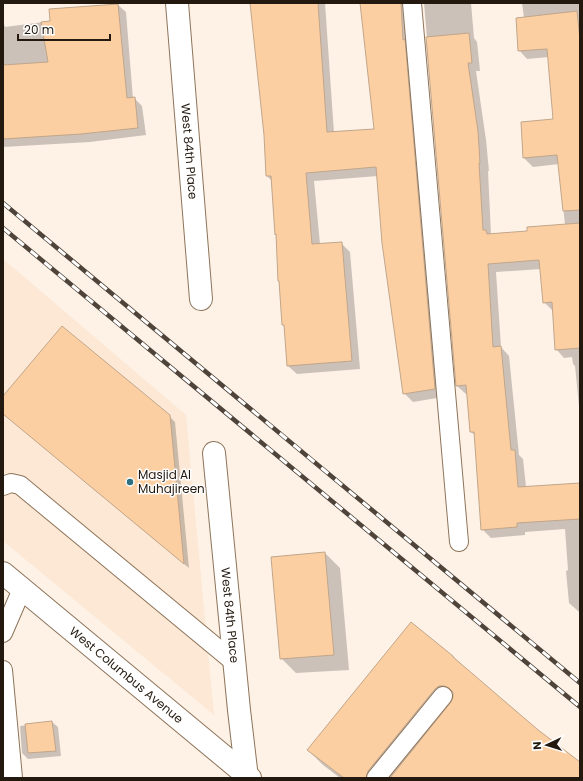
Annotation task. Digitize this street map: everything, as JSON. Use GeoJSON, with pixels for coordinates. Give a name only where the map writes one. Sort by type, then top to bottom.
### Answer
{"type":"FeatureCollection","features":[{"type":"Feature","properties":{"kind":"street","name":"West 84th Place"},"geometry":{"type":"LineString","coordinates":[[178,3],[201,299]]}},
{"type":"Feature","properties":{"kind":"street","name":"West 84th Place"},"geometry":{"type":"LineString","coordinates":[[214,453],[234,662],[248,777]]}},
{"type":"Feature","properties":{"kind":"street","name":"West Columbus Avenue"},"geometry":{"type":"LineString","coordinates":[[3,573],[248,777]]}},
{"type":"Feature","properties":{"kind":"lane"},"geometry":{"type":"LineString","coordinates":[[412,3],[459,542]]}},
{"type":"Feature","properties":{"kind":"lane"},"geometry":{"type":"LineString","coordinates":[[12,485],[234,662]]}},
{"type":"Feature","properties":{"kind":"lane"},"geometry":{"type":"LineString","coordinates":[[3,633],[22,589]]}},
{"type":"Feature","properties":{"kind":"lane"},"geometry":{"type":"LineString","coordinates":[[3,670],[13,778]]}},
{"type":"Feature","properties":{"kind":"lane"},"geometry":{"type":"LineString","coordinates":[[376,778],[443,696]]}},
{"type":"Feature","properties":{"kind":"shaded area"},"geometry":{"type":"Polygon","coordinates":[[[3,259],[186,415],[214,715],[3,541],[3,259]]]}},
{"type":"Feature","properties":{"kind":"building"},"geometry":{"type":"Polygon","coordinates":[[[250,3],[318,3],[327,132],[374,129],[360,3],[401,3],[403,40],[405,39],[435,389],[403,394],[382,243],[376,167],[306,173],[312,244],[342,242],[352,361],[287,366],[284,325],[282,325],[278,281],[271,176],[266,176],[264,135],[250,3]]]}},
{"type":"Feature","properties":{"kind":"building"},"geometry":{"type":"Polygon","coordinates":[[[118,4],[127,98],[135,97],[138,128],[81,134],[3,139],[3,65],[48,62],[41,22],[50,21],[49,9],[118,4]]]}},
{"type":"Feature","properties":{"kind":"building"},"geometry":{"type":"Polygon","coordinates":[[[577,11],[580,40],[580,210],[563,211],[557,155],[523,158],[521,122],[553,119],[547,49],[518,51],[516,18],[577,11]]]}},
{"type":"Feature","properties":{"kind":"building"},"geometry":{"type":"Polygon","coordinates":[[[469,33],[472,63],[468,63],[478,131],[483,230],[486,230],[487,234],[527,231],[527,227],[580,223],[580,348],[555,350],[552,302],[543,303],[539,260],[488,264],[493,347],[501,346],[511,450],[515,450],[518,487],[580,483],[580,519],[517,523],[517,527],[481,530],[474,432],[470,432],[466,385],[456,386],[426,37],[469,33]]]}},
{"type":"Feature","properties":{"kind":"building","name":"Masjid Al Muhajireen"},"geometry":{"type":"Polygon","coordinates":[[[62,326],[170,415],[184,564],[3,414],[3,396],[62,326]]]}},
{"type":"Feature","properties":{"kind":"building"},"geometry":{"type":"Polygon","coordinates":[[[325,552],[334,655],[280,659],[271,557],[325,552]]]}},
{"type":"Feature","properties":{"kind":"building"},"geometry":{"type":"Polygon","coordinates":[[[411,622],[453,656],[537,729],[580,762],[580,778],[390,778],[451,702],[453,692],[444,686],[439,686],[435,689],[368,771],[366,778],[344,778],[307,750],[411,622]]]}},
{"type":"Feature","properties":{"kind":"building"},"geometry":{"type":"Polygon","coordinates":[[[52,721],[56,751],[28,753],[25,724],[52,721]]]}},
{"type":"Feature","properties":{"kind":"railway"},"geometry":{"type":"LineString","coordinates":[[3,203],[580,683]]}},
{"type":"Feature","properties":{"kind":"railway"},"geometry":{"type":"LineString","coordinates":[[3,228],[580,707]]}},
{"type":"Feature","properties":{"kind":"place","name":"Masjid Al Muhajireen"},"geometry":{"type":"Point","coordinates":[130,482]}}]}
